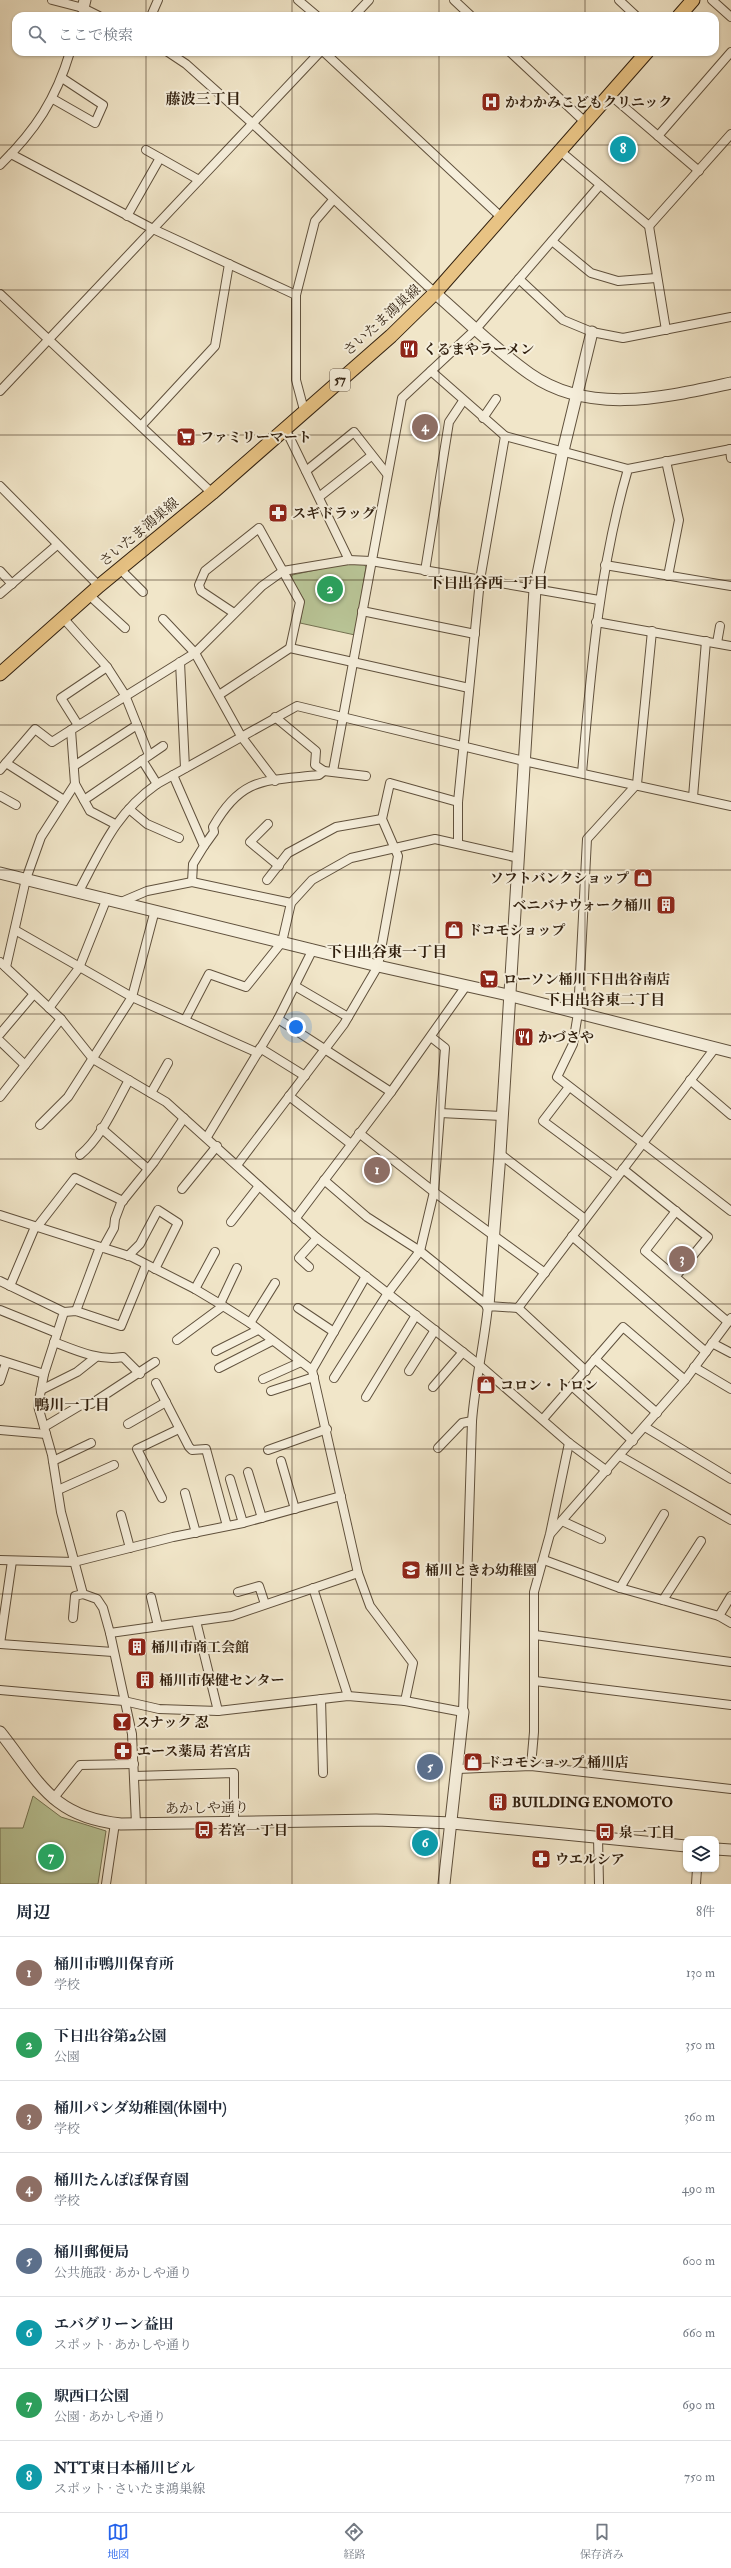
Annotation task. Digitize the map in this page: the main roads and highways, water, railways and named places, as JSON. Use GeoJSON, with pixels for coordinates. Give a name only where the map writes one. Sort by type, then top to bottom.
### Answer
{"type":"FeatureCollection","features":[{"type":"Feature","properties":{"kind":"main road"},"geometry":{"type":"LineString","coordinates":[[682,12],[693,0]]}},
{"type":"Feature","properties":{"kind":"main road","name":"さいたま鴻巣線"},"geometry":{"type":"LineString","coordinates":[[0,674],[64,619],[99,586],[212,493],[304,410],[391,336],[435,293],[559,150],[643,56]]}},
{"type":"Feature","properties":{"kind":"place","name":"かわかみこどもクリニック"},"geometry":{"type":"Point","coordinates":[491,102]}},
{"type":"Feature","properties":{"kind":"place","name":"NTT東日本桶川ビル"},"geometry":{"type":"Point","coordinates":[623,149]}},
{"type":"Feature","properties":{"kind":"place","name":"くるまやラーメン"},"geometry":{"type":"Point","coordinates":[409,349]}},
{"type":"Feature","properties":{"kind":"place","name":"桶川たんぽぽ保育園"},"geometry":{"type":"Point","coordinates":[425,427]}},
{"type":"Feature","properties":{"kind":"place","name":"ファミリーマート"},"geometry":{"type":"Point","coordinates":[186,437]}},
{"type":"Feature","properties":{"kind":"place","name":"スギドラッグ"},"geometry":{"type":"Point","coordinates":[278,513]}},
{"type":"Feature","properties":{"kind":"place","name":"下日出谷第2公園"},"geometry":{"type":"Point","coordinates":[330,589]}},
{"type":"Feature","properties":{"kind":"place","name":"ソフトバンクショップ"},"geometry":{"type":"Point","coordinates":[643,878]}},
{"type":"Feature","properties":{"kind":"place","name":"ベニバナウォーク桶川"},"geometry":{"type":"Point","coordinates":[666,905]}},
{"type":"Feature","properties":{"kind":"place","name":"ドコモショップ"},"geometry":{"type":"Point","coordinates":[454,930]}},
{"type":"Feature","properties":{"kind":"place","name":"ローソン桶川下日出谷南店"},"geometry":{"type":"Point","coordinates":[489,979]}},
{"type":"Feature","properties":{"kind":"place","name":"かづさや"},"geometry":{"type":"Point","coordinates":[524,1037]}},
{"type":"Feature","properties":{"kind":"place","name":"桶川市鴨川保育所"},"geometry":{"type":"Point","coordinates":[377,1170]}},
{"type":"Feature","properties":{"kind":"place","name":"桶川パンダ幼稚園(休園中)"},"geometry":{"type":"Point","coordinates":[682,1259]}},
{"type":"Feature","properties":{"kind":"place","name":"コロン・トロン"},"geometry":{"type":"Point","coordinates":[486,1385]}},
{"type":"Feature","properties":{"kind":"place","name":"桶川ときわ幼稚園"},"geometry":{"type":"Point","coordinates":[411,1570]}},
{"type":"Feature","properties":{"kind":"place","name":"桶川市商工会館"},"geometry":{"type":"Point","coordinates":[137,1647]}},
{"type":"Feature","properties":{"kind":"place","name":"桶川市保健センター"},"geometry":{"type":"Point","coordinates":[145,1680]}},
{"type":"Feature","properties":{"kind":"place","name":"スナック 忍"},"geometry":{"type":"Point","coordinates":[122,1722]}},
{"type":"Feature","properties":{"kind":"place","name":"エース薬局 若宮店"},"geometry":{"type":"Point","coordinates":[123,1751]}},
{"type":"Feature","properties":{"kind":"place","name":"ドコモショップ 桶川店"},"geometry":{"type":"Point","coordinates":[473,1762]}},
{"type":"Feature","properties":{"kind":"place","name":"桶川郵便局"},"geometry":{"type":"Point","coordinates":[430,1767]}},
{"type":"Feature","properties":{"kind":"place","name":"BUILDING ENOMOTO"},"geometry":{"type":"Point","coordinates":[498,1802]}},
{"type":"Feature","properties":{"kind":"place","name":"若宮一丁目"},"geometry":{"type":"Point","coordinates":[204,1830]}},
{"type":"Feature","properties":{"kind":"place","name":"泉一丁目"},"geometry":{"type":"Point","coordinates":[605,1832]}},
{"type":"Feature","properties":{"kind":"place","name":"エバグリーン益田"},"geometry":{"type":"Point","coordinates":[425,1843]}},
{"type":"Feature","properties":{"kind":"place","name":"駅西口公園"},"geometry":{"type":"Point","coordinates":[51,1857]}},
{"type":"Feature","properties":{"kind":"place","name":"ウエルシア"},"geometry":{"type":"Point","coordinates":[541,1859]}},
{"type":"Feature","properties":{"kind":"district","name":"藤波三丁目"},"geometry":{"type":"Point","coordinates":[203,99]}},
{"type":"Feature","properties":{"kind":"district","name":"下日出谷西一丁目"},"geometry":{"type":"Point","coordinates":[488,583]}},
{"type":"Feature","properties":{"kind":"district","name":"下日出谷東一丁目"},"geometry":{"type":"Point","coordinates":[387,952]}},
{"type":"Feature","properties":{"kind":"district","name":"下日出谷東二丁目"},"geometry":{"type":"Point","coordinates":[605,1000]}},
{"type":"Feature","properties":{"kind":"district","name":"鴨川一丁目"},"geometry":{"type":"Point","coordinates":[72,1405]}}]}
